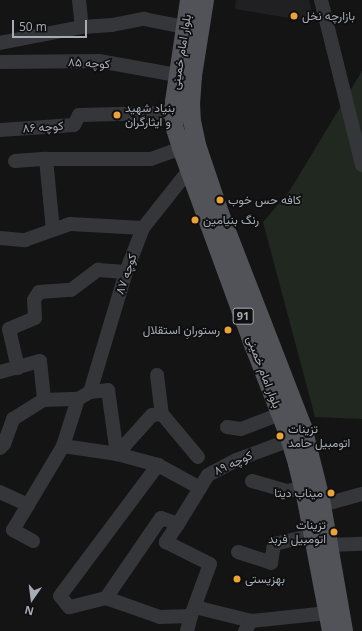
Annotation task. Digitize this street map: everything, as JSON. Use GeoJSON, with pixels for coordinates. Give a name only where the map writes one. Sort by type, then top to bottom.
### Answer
{"type":"FeatureCollection","features":[{"type":"Feature","properties":{"kind":"main road","name":"بلوار امام خمینی"},"geometry":{"type":"LineString","coordinates":[[189,0],[177,75],[174,126],[189,170],[255,324],[303,427],[322,505],[344,631]]}},
{"type":"Feature","properties":{"kind":"main road","name":"بلوار امام خمینی"},"geometry":{"type":"LineString","coordinates":[[205,0],[193,76],[192,121],[197,145],[255,324],[280,414],[290,440],[303,488],[331,631]]}},
{"type":"Feature","properties":{"kind":"street"},"geometry":{"type":"LineString","coordinates":[[79,0],[82,27]]}},
{"type":"Feature","properties":{"kind":"street"},"geometry":{"type":"LineString","coordinates":[[321,0],[362,165]]}},
{"type":"Feature","properties":{"kind":"street"},"geometry":{"type":"LineString","coordinates":[[0,43],[82,27],[112,25],[144,19],[185,27]]}},
{"type":"Feature","properties":{"kind":"street","name":"کوچه ۸۵"},"geometry":{"type":"LineString","coordinates":[[0,62],[99,61],[177,75]]}},
{"type":"Feature","properties":{"kind":"street","name":"کوچه ۸۶"},"geometry":{"type":"LineString","coordinates":[[0,130],[74,125],[79,115],[159,113],[174,110]]}},
{"type":"Feature","properties":{"kind":"street"},"geometry":{"type":"LineString","coordinates":[[15,161],[46,159],[151,159],[181,148]]}},
{"type":"Feature","properties":{"kind":"street"},"geometry":{"type":"LineString","coordinates":[[46,159],[53,230]]}},
{"type":"Feature","properties":{"kind":"street","name":"کوچه ۸۷"},"geometry":{"type":"LineString","coordinates":[[33,541],[13,530],[63,446],[84,396],[126,272],[143,228],[189,170]]}},
{"type":"Feature","properties":{"kind":"street"},"geometry":{"type":"LineString","coordinates":[[0,238],[25,240],[70,224],[143,228]]}},
{"type":"Feature","properties":{"kind":"street"},"geometry":{"type":"LineString","coordinates":[[18,368],[9,329],[36,318],[34,300],[39,292],[71,290],[98,270],[126,272]]}},
{"type":"Feature","properties":{"kind":"street"},"geometry":{"type":"LineString","coordinates":[[0,372],[40,361],[44,400]]}},
{"type":"Feature","properties":{"kind":"street"},"geometry":{"type":"LineString","coordinates":[[157,375],[162,414],[198,457]]}},
{"type":"Feature","properties":{"kind":"street"},"geometry":{"type":"LineString","coordinates":[[0,448],[4,444],[13,418],[44,400],[84,396],[108,390],[117,454]]}},
{"type":"Feature","properties":{"kind":"street"},"geometry":{"type":"LineString","coordinates":[[117,454],[152,415],[162,414]]}},
{"type":"Feature","properties":{"kind":"street"},"geometry":{"type":"LineString","coordinates":[[227,427],[242,429],[280,414]]}},
{"type":"Feature","properties":{"kind":"street","name":"کوچه ۸۹"},"geometry":{"type":"LineString","coordinates":[[193,612],[210,564],[166,542],[208,475],[236,460],[290,440]]}},
{"type":"Feature","properties":{"kind":"street"},"geometry":{"type":"LineString","coordinates":[[63,446],[117,454],[158,466],[200,488]]}},
{"type":"Feature","properties":{"kind":"street"},"geometry":{"type":"LineString","coordinates":[[158,466],[60,596],[69,607],[106,598],[160,617],[193,612],[248,626],[328,613]]}},
{"type":"Feature","properties":{"kind":"street"},"geometry":{"type":"LineString","coordinates":[[252,481],[287,491],[303,488]]}},
{"type":"Feature","properties":{"kind":"street"},"geometry":{"type":"LineString","coordinates":[[0,492],[28,505]]}},
{"type":"Feature","properties":{"kind":"street"},"geometry":{"type":"LineString","coordinates":[[322,505],[362,494]]}},
{"type":"Feature","properties":{"kind":"street"},"geometry":{"type":"LineString","coordinates":[[106,598],[161,518],[178,524]]}},
{"type":"Feature","properties":{"kind":"street"},"geometry":{"type":"LineString","coordinates":[[238,552],[271,563],[274,544],[313,535]]}},
{"type":"Feature","properties":{"kind":"street"},"geometry":{"type":"LineString","coordinates":[[328,545],[362,544]]}},
{"type":"Feature","properties":{"kind":"street"},"geometry":{"type":"LineString","coordinates":[[187,631],[193,612]]}},
{"type":"Feature","properties":{"kind":"shaded area","name":"بازارچه نخل"},"geometry":{"type":"Polygon","coordinates":[[[236,0],[309,0],[314,22],[235,9],[236,0]]]}},
{"type":"Feature","properties":{"kind":"shaded area"},"geometry":{"type":"Polygon","coordinates":[[[362,71],[362,419],[315,417],[263,222],[289,192],[362,71]]]}},
{"type":"Feature","properties":{"kind":"place","name":"بازارچه نخل"},"geometry":{"type":"Point","coordinates":[294,16]}},
{"type":"Feature","properties":{"kind":"place","name":"بنیاد شهید و ایثارگران"},"geometry":{"type":"Point","coordinates":[117,115]}},
{"type":"Feature","properties":{"kind":"place","name":"کافه حس خوب"},"geometry":{"type":"Point","coordinates":[220,200]}},
{"type":"Feature","properties":{"kind":"place","name":"رنگ بنیامین"},"geometry":{"type":"Point","coordinates":[195,220]}},
{"type":"Feature","properties":{"kind":"place","name":"رستورانِ استقلال"},"geometry":{"type":"Point","coordinates":[228,330]}},
{"type":"Feature","properties":{"kind":"place","name":"تزینات اتومبیل حامد"},"geometry":{"type":"Point","coordinates":[280,436]}},
{"type":"Feature","properties":{"kind":"place","name":"میناب دیتا"},"geometry":{"type":"Point","coordinates":[331,493]}},
{"type":"Feature","properties":{"kind":"place","name":"تزینات اتومبیل فربد"},"geometry":{"type":"Point","coordinates":[334,532]}},
{"type":"Feature","properties":{"kind":"place","name":"بهزیستی"},"geometry":{"type":"Point","coordinates":[237,579]}}]}
